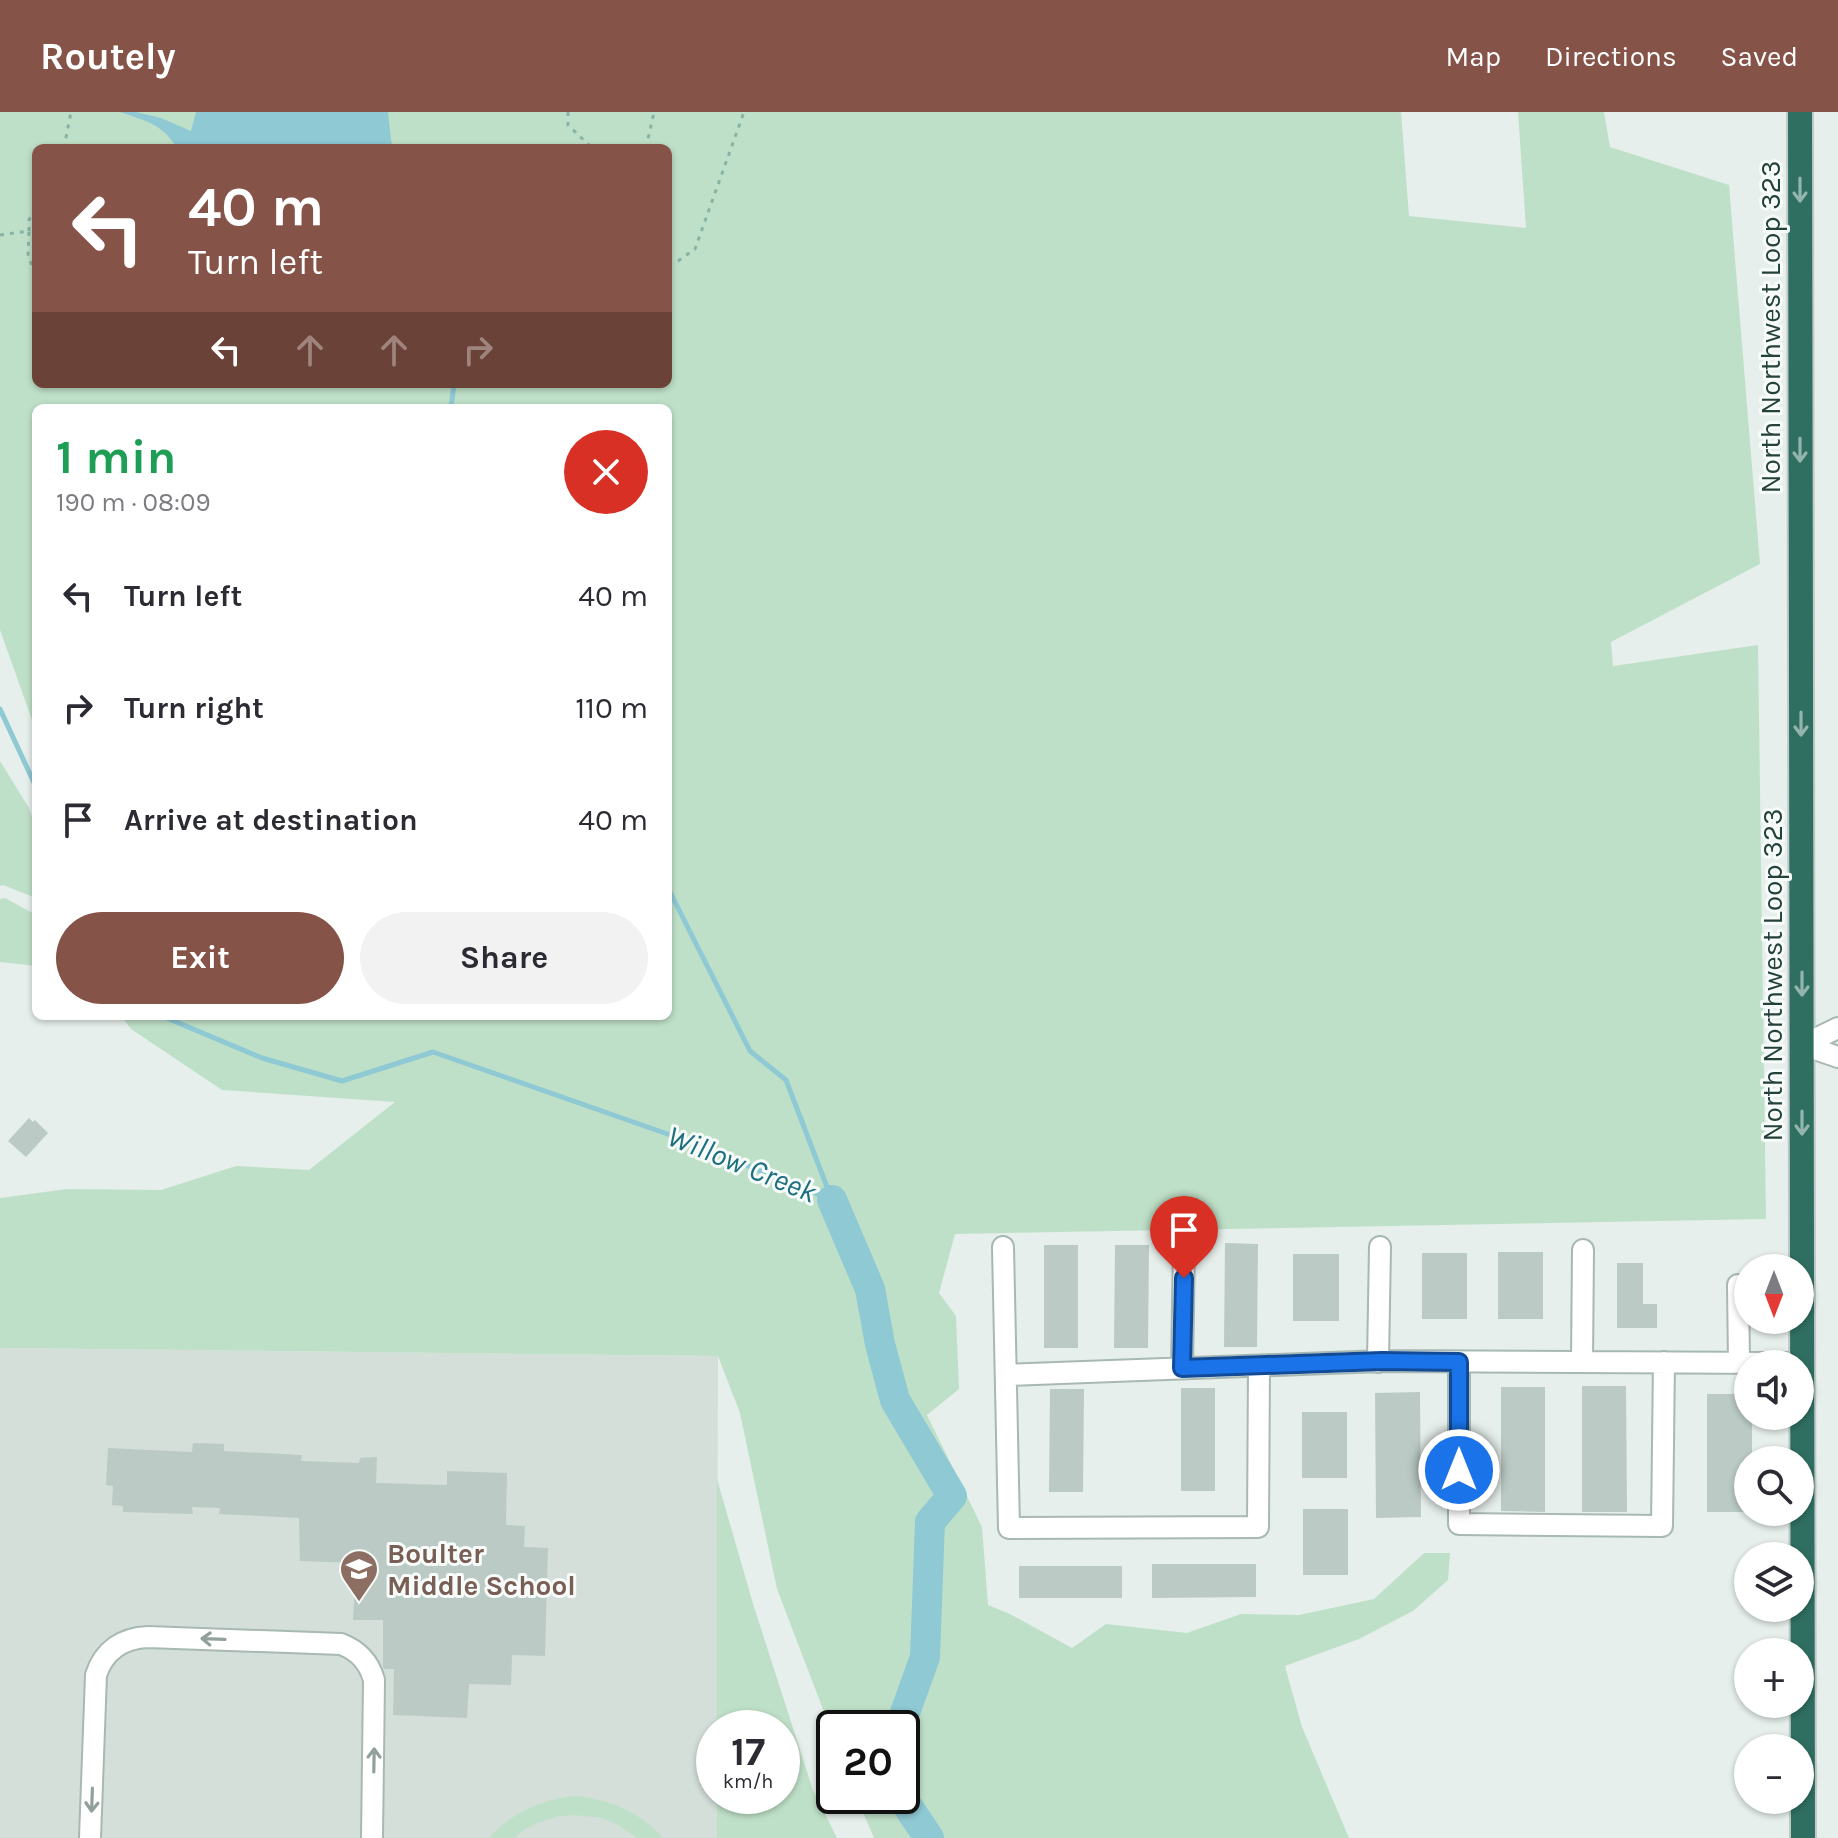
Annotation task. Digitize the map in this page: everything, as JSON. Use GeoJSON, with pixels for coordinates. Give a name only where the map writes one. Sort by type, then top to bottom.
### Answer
{"type":"FeatureCollection","features":[{"type":"Feature","properties":{"kind":"highway","name":"North Northwest Loop 323"},"geometry":{"type":"LineString","coordinates":[[1800,112],[1802,1350]]}},
{"type":"Feature","properties":{"kind":"highway","name":"North Northwest Loop 323"},"geometry":{"type":"LineString","coordinates":[[1802,1430],[1803,1638]]}},
{"type":"Feature","properties":{"kind":"highway"},"geometry":{"type":"LineString","coordinates":[[1814,1710],[1817,1838]]}},
{"type":"Feature","properties":{"kind":"highway","name":"North Northwest Loop 323"},"geometry":{"type":"LineString","coordinates":[[1803,1718],[1803,1838]]}},
{"type":"Feature","properties":{"kind":"street"},"geometry":{"type":"LineString","coordinates":[[1803,1045],[1838,1028]]}},
{"type":"Feature","properties":{"kind":"street"},"geometry":{"type":"LineString","coordinates":[[1803,1045],[1838,1057]]}},
{"type":"Feature","properties":{"kind":"street"},"geometry":{"type":"LineString","coordinates":[[1003,1247],[1009,1528],[1258,1527],[1259,1366]]}},
{"type":"Feature","properties":{"kind":"street"},"geometry":{"type":"LineString","coordinates":[[1182,1368],[1184,1247]]}},
{"type":"Feature","properties":{"kind":"street"},"geometry":{"type":"LineString","coordinates":[[1378,1362],[1380,1247]]}},
{"type":"Feature","properties":{"kind":"street"},"geometry":{"type":"LineString","coordinates":[[1582,1362],[1583,1250]]}},
{"type":"Feature","properties":{"kind":"street"},"geometry":{"type":"LineString","coordinates":[[1006,1375],[1378,1362],[1734,1363]]}},
{"type":"Feature","properties":{"kind":"street"},"geometry":{"type":"LineString","coordinates":[[1459,1362],[1459,1524],[1662,1526],[1664,1362]]}},
{"type":"Feature","properties":{"kind":"street"},"geometry":{"type":"LineString","coordinates":[[90,1838],[96,1675],[101,1662],[119,1644],[137,1637],[148,1637],[341,1644],[362,1657],[374,1680],[372,1838]]}},
{"type":"Feature","properties":{"kind":"path"},"geometry":{"type":"LineString","coordinates":[[65,144],[71,112]]}},
{"type":"Feature","properties":{"kind":"path"},"geometry":{"type":"LineString","coordinates":[[568,112],[568,125],[588,144]]}},
{"type":"Feature","properties":{"kind":"path"},"geometry":{"type":"LineString","coordinates":[[647,144],[654,112]]}},
{"type":"Feature","properties":{"kind":"path"},"geometry":{"type":"LineString","coordinates":[[672,260],[678,261],[695,249],[744,112]]}},
{"type":"Feature","properties":{"kind":"path"},"geometry":{"type":"LineString","coordinates":[[32,214],[28,257],[32,265]]}},
{"type":"Feature","properties":{"kind":"path"},"geometry":{"type":"LineString","coordinates":[[0,235],[29,231]]}},
{"type":"Feature","properties":{"kind":"shaded area","name":"Boulter Middle School"},"geometry":{"type":"Polygon","coordinates":[[[0,1348],[718,1356],[717,1710],[696,1710],[696,1814],[717,1814],[717,1838],[0,1838],[0,1348]]]}},
{"type":"Feature","properties":{"kind":"green space"},"geometry":{"type":"Polygon","coordinates":[[[0,112],[1401,112],[1409,216],[1526,228],[1518,112],[1604,112],[1610,147],[1729,185],[1760,564],[1611,642],[1613,666],[1758,645],[1766,1219],[955,1234],[939,1293],[956,1316],[959,1389],[927,1415],[982,1527],[988,1605],[1072,1648],[1106,1624],[1187,1633],[1241,1614],[1299,1615],[1374,1599],[1424,1553],[1450,1553],[1448,1580],[1413,1611],[1359,1639],[1285,1666],[1302,1727],[1349,1838],[874,1838],[864,1814],[920,1814],[920,1710],[823,1710],[777,1589],[740,1413],[718,1356],[0,1348],[0,1198],[67,1189],[161,1190],[236,1166],[309,1170],[395,1102],[222,1090],[131,1029],[124,1020],[672,1020],[672,404],[32,404],[32,720],[0,630],[0,112]]]}},
{"type":"Feature","properties":{"kind":"green space"},"geometry":{"type":"Polygon","coordinates":[[[0,761],[32,817],[32,896],[0,886],[0,761]]]}},
{"type":"Feature","properties":{"kind":"green space"},"geometry":{"type":"Polygon","coordinates":[[[5,898],[32,913],[32,966],[0,962],[0,899],[5,898]]]}},
{"type":"Feature","properties":{"kind":"green space"},"geometry":{"type":"Polygon","coordinates":[[[717,1479],[787,1710],[717,1710],[717,1479]]]}},
{"type":"Feature","properties":{"kind":"green space"},"geometry":{"type":"Polygon","coordinates":[[[800,1750],[816,1796],[816,1814],[825,1814],[837,1838],[717,1838],[717,1814],[800,1814],[800,1750]]]}},
{"type":"Feature","properties":{"kind":"green space"},"geometry":{"type":"Polygon","coordinates":[[[576,1796],[624,1808],[663,1838],[638,1838],[602,1818],[573,1815],[540,1822],[514,1838],[489,1838],[528,1808],[576,1796]]]}},
{"type":"Feature","properties":{"kind":"water"},"geometry":{"type":"Polygon","coordinates":[[[120,112],[161,118],[191,131],[196,112],[388,112],[392,144],[174,144],[159,128],[120,112]]]}},
{"type":"Feature","properties":{"kind":"building"},"geometry":{"type":"Polygon","coordinates":[[[29,1118],[48,1133],[26,1157],[8,1141],[29,1118]]]}},
{"type":"Feature","properties":{"kind":"building"},"geometry":{"type":"Polygon","coordinates":[[[1225,1243],[1258,1244],[1257,1347],[1224,1347],[1225,1243]]]}},
{"type":"Feature","properties":{"kind":"building"},"geometry":{"type":"Polygon","coordinates":[[[1044,1245],[1078,1245],[1078,1348],[1044,1348],[1044,1245]]]}},
{"type":"Feature","properties":{"kind":"building"},"geometry":{"type":"Polygon","coordinates":[[[1115,1245],[1149,1245],[1148,1348],[1114,1348],[1115,1245]]]}},
{"type":"Feature","properties":{"kind":"building"},"geometry":{"type":"Polygon","coordinates":[[[1498,1252],[1543,1252],[1543,1319],[1498,1319],[1498,1252]]]}},
{"type":"Feature","properties":{"kind":"building"},"geometry":{"type":"Polygon","coordinates":[[[1422,1253],[1467,1253],[1467,1319],[1422,1319],[1422,1253]]]}},
{"type":"Feature","properties":{"kind":"building"},"geometry":{"type":"Polygon","coordinates":[[[1293,1254],[1339,1254],[1339,1321],[1293,1321],[1293,1254]]]}},
{"type":"Feature","properties":{"kind":"building"},"geometry":{"type":"Polygon","coordinates":[[[1617,1263],[1643,1263],[1643,1304],[1657,1304],[1657,1328],[1617,1328],[1617,1263]]]}},
{"type":"Feature","properties":{"kind":"building"},"geometry":{"type":"Polygon","coordinates":[[[1582,1386],[1626,1386],[1627,1512],[1582,1512],[1582,1386]]]}},
{"type":"Feature","properties":{"kind":"building"},"geometry":{"type":"Polygon","coordinates":[[[1501,1387],[1545,1387],[1545,1512],[1501,1511],[1501,1387]]]}},
{"type":"Feature","properties":{"kind":"building"},"geometry":{"type":"Polygon","coordinates":[[[1181,1388],[1215,1388],[1215,1491],[1181,1491],[1181,1388]]]}},
{"type":"Feature","properties":{"kind":"building"},"geometry":{"type":"Polygon","coordinates":[[[1050,1389],[1084,1389],[1083,1492],[1049,1492],[1050,1389]]]}},
{"type":"Feature","properties":{"kind":"building"},"geometry":{"type":"Polygon","coordinates":[[[1420,1392],[1421,1517],[1376,1518],[1375,1393],[1420,1392]]]}},
{"type":"Feature","properties":{"kind":"building"},"geometry":{"type":"Polygon","coordinates":[[[1707,1394],[1734,1394],[1734,1430],[1752,1430],[1752,1446],[1734,1446],[1734,1512],[1707,1512],[1707,1394]]]}},
{"type":"Feature","properties":{"kind":"building"},"geometry":{"type":"Polygon","coordinates":[[[1302,1412],[1347,1412],[1347,1478],[1302,1478],[1302,1412]]]}},
{"type":"Feature","properties":{"kind":"building"},"geometry":{"type":"Polygon","coordinates":[[[193,1443],[224,1444],[224,1451],[302,1455],[301,1461],[359,1463],[360,1458],[377,1457],[376,1483],[447,1485],[447,1471],[507,1473],[506,1525],[525,1526],[524,1547],[548,1548],[545,1656],[512,1655],[511,1685],[469,1684],[467,1718],[393,1715],[394,1669],[384,1669],[383,1666],[383,1620],[353,1620],[356,1563],[300,1561],[299,1518],[219,1514],[220,1508],[192,1507],[193,1514],[123,1512],[123,1506],[112,1505],[113,1486],[106,1485],[108,1448],[192,1452],[193,1443]]]}},
{"type":"Feature","properties":{"kind":"building"},"geometry":{"type":"Polygon","coordinates":[[[1303,1509],[1348,1509],[1348,1575],[1303,1575],[1303,1509]]]}},
{"type":"Feature","properties":{"kind":"building"},"geometry":{"type":"Polygon","coordinates":[[[1152,1564],[1256,1564],[1256,1597],[1152,1598],[1152,1564]]]}},
{"type":"Feature","properties":{"kind":"building"},"geometry":{"type":"Polygon","coordinates":[[[1019,1566],[1122,1566],[1122,1598],[1019,1598],[1019,1566]]]}},
{"type":"Feature","properties":{"kind":"waterway"},"geometry":{"type":"LineString","coordinates":[[452,404],[454,388]]}},
{"type":"Feature","properties":{"kind":"waterway","name":"Willow Creek"},"geometry":{"type":"LineString","coordinates":[[0,709],[32,778]]}},
{"type":"Feature","properties":{"kind":"waterway"},"geometry":{"type":"LineString","coordinates":[[672,896],[750,1051],[786,1080],[832,1200]]}},
{"type":"Feature","properties":{"kind":"waterway","name":"Willow Creek"},"geometry":{"type":"LineString","coordinates":[[172,1020],[262,1058],[342,1081],[433,1052],[679,1138],[832,1200]]}},
{"type":"Feature","properties":{"kind":"waterway","name":"Willow Creek"},"geometry":{"type":"LineString","coordinates":[[832,1200],[870,1289],[895,1400],[952,1496],[930,1522],[925,1657],[906,1710]]}},
{"type":"Feature","properties":{"kind":"waterway","name":"Willow Creek"},"geometry":{"type":"LineString","coordinates":[[913,1814],[929,1838]]}},
{"type":"Feature","properties":{"kind":"place","name":"Boulter Middle School"},"geometry":{"type":"Point","coordinates":[359,1603]}},
{"type":"Feature","properties":{"kind":"route"},"geometry":{"type":"LineString","coordinates":[[1184,1278],[1182,1368],[1382,1361],[1459,1362],[1459,1470]]}}]}
